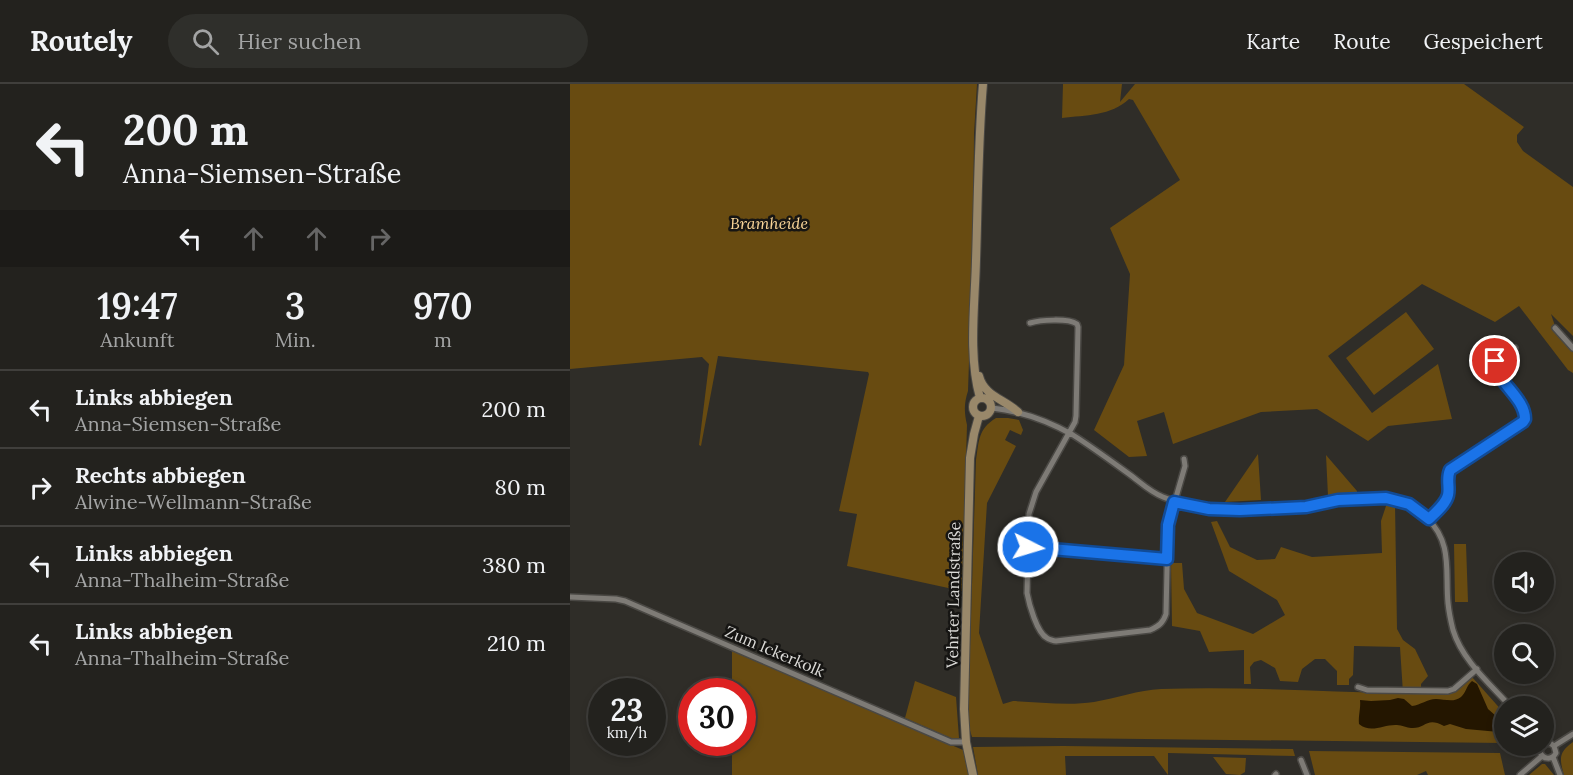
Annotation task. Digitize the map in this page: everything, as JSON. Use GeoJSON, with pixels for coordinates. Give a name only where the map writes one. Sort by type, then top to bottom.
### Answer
{"type":"FeatureCollection","features":[{"type":"Feature","properties":{"kind":"main road"},"geometry":{"type":"LineString","coordinates":[[980,398],[975,369],[974,341],[983,84]]}},
{"type":"Feature","properties":{"kind":"main road"},"geometry":{"type":"LineString","coordinates":[[975,369],[985,389],[1018,412]]}},
{"type":"Feature","properties":{"kind":"main road"},"geometry":{"type":"LineString","coordinates":[[984,398],[989,400],[992,408],[988,415],[979,416],[975,413],[973,405],[975,400],[984,398]]}},
{"type":"Feature","properties":{"kind":"main road","name":"Vehrter Landstraße"},"geometry":{"type":"LineString","coordinates":[[973,775],[966,741],[964,710],[970,472],[974,434],[979,416]]}},
{"type":"Feature","properties":{"kind":"street"},"geometry":{"type":"LineString","coordinates":[[1030,323],[1071,321],[1077,324],[1076,416],[1036,492],[1029,514],[1027,593],[1041,633],[1047,639],[1056,641],[1150,630],[1158,627],[1163,621],[1166,614],[1168,525],[1185,466],[1184,459]]}},
{"type":"Feature","properties":{"kind":"street"},"geometry":{"type":"LineString","coordinates":[[1555,328],[1573,348]]}},
{"type":"Feature","properties":{"kind":"street"},"geometry":{"type":"LineString","coordinates":[[1429,519],[1446,501],[1450,470],[1525,419],[1523,409],[1495,366],[1495,361],[1515,348]]}},
{"type":"Feature","properties":{"kind":"street"},"geometry":{"type":"LineString","coordinates":[[992,408],[1018,412],[1069,433],[1148,488],[1174,502],[1209,509],[1240,510],[1306,507],[1338,500],[1386,498],[1409,504],[1429,519],[1440,536],[1446,554],[1448,603],[1454,633],[1460,646],[1501,696]]}},
{"type":"Feature","properties":{"kind":"street"},"geometry":{"type":"LineString","coordinates":[[1028,547],[1167,559]]}},
{"type":"Feature","properties":{"kind":"street","name":"Zum Ickerkolk"},"geometry":{"type":"LineString","coordinates":[[570,597],[626,601],[951,742],[966,741]]}},
{"type":"Feature","properties":{"kind":"street"},"geometry":{"type":"LineString","coordinates":[[1358,687],[1367,690],[1448,691],[1454,689],[1477,669]]}},
{"type":"Feature","properties":{"kind":"street"},"geometry":{"type":"LineString","coordinates":[[1554,755],[1556,753],[1554,746],[1573,734]]}},
{"type":"Feature","properties":{"kind":"street"},"geometry":{"type":"LineString","coordinates":[[1520,775],[1542,756],[1548,759],[1552,757],[1560,775]]}},
{"type":"Feature","properties":{"kind":"street"},"geometry":{"type":"LineString","coordinates":[[1301,760],[1307,775]]}},
{"type":"Feature","properties":{"kind":"green space","name":"Bramheide"},"geometry":{"type":"Polygon","coordinates":[[[570,84],[977,84],[968,391],[965,408],[967,425],[962,591],[847,566],[857,514],[839,511],[868,372],[718,356],[701,446],[699,445],[709,364],[702,357],[570,369],[570,84]]]}},
{"type":"Feature","properties":{"kind":"green space"},"geometry":{"type":"Polygon","coordinates":[[[1063,84],[1122,84],[1120,102],[1135,84],[1464,84],[1524,127],[1517,135],[1517,142],[1523,151],[1573,187],[1573,336],[1551,314],[1557,332],[1573,351],[1573,373],[1568,370],[1519,306],[1495,322],[1422,284],[1328,356],[1372,413],[1438,364],[1452,419],[1388,426],[1368,441],[1317,409],[1261,412],[1173,444],[1164,412],[1137,421],[1147,456],[1129,457],[1094,430],[1124,365],[1130,274],[1110,228],[1180,180],[1133,100],[1129,99],[1106,112],[1062,118],[1063,84]]]}},
{"type":"Feature","properties":{"kind":"green space"},"geometry":{"type":"Polygon","coordinates":[[[1406,312],[1434,349],[1374,395],[1346,358],[1406,312]]]}},
{"type":"Feature","properties":{"kind":"green space"},"geometry":{"type":"Polygon","coordinates":[[[996,418],[1019,420],[1023,430],[1021,435],[1010,430],[1005,440],[1016,446],[987,503],[979,633],[1003,704],[1013,701],[1084,703],[1144,691],[1191,688],[1403,693],[1400,647],[1354,646],[1353,675],[1349,679],[1349,685],[1337,685],[1337,671],[1325,659],[1315,659],[1302,669],[1298,682],[1280,681],[1275,668],[1261,660],[1254,662],[1250,667],[1251,684],[1244,684],[1244,650],[1209,652],[1200,631],[1172,626],[1171,563],[1182,563],[1184,589],[1197,613],[1253,634],[1285,615],[1277,600],[1229,571],[1211,522],[1217,521],[1230,547],[1257,560],[1275,559],[1281,547],[1312,557],[1382,553],[1381,521],[1387,503],[1395,504],[1397,629],[1403,640],[1415,649],[1428,676],[1421,684],[1421,693],[1450,693],[1472,677],[1494,702],[1494,743],[972,737],[968,709],[976,460],[979,441],[990,422],[996,418]]]}},
{"type":"Feature","properties":{"kind":"green space"},"geometry":{"type":"Polygon","coordinates":[[[1258,454],[1261,500],[1225,502],[1258,454]]]}},
{"type":"Feature","properties":{"kind":"green space"},"geometry":{"type":"Polygon","coordinates":[[[1326,455],[1357,491],[1357,493],[1328,496],[1326,455]]]}},
{"type":"Feature","properties":{"kind":"green space"},"geometry":{"type":"Polygon","coordinates":[[[1454,544],[1466,544],[1468,602],[1455,602],[1454,544]]]}},
{"type":"Feature","properties":{"kind":"green space"},"geometry":{"type":"Polygon","coordinates":[[[732,651],[963,750],[969,775],[732,775],[732,756],[756,756],[756,678],[732,678],[732,651]]]}},
{"type":"Feature","properties":{"kind":"green space"},"geometry":{"type":"Polygon","coordinates":[[[915,681],[956,697],[959,738],[953,739],[905,718],[915,681]]]}},
{"type":"Feature","properties":{"kind":"green space"},"geometry":{"type":"Polygon","coordinates":[[[1573,742],[1573,775],[1564,775],[1561,756],[1573,742]]]}},
{"type":"Feature","properties":{"kind":"green space"},"geometry":{"type":"Polygon","coordinates":[[[973,747],[1293,749],[1295,756],[1168,753],[1168,775],[1154,756],[1065,756],[1066,775],[978,775],[973,747]]]}},
{"type":"Feature","properties":{"kind":"green space"},"geometry":{"type":"Polygon","coordinates":[[[1309,751],[1494,753],[1494,756],[1501,756],[1505,775],[1428,775],[1426,771],[1417,775],[1315,775],[1309,751]]]}},
{"type":"Feature","properties":{"kind":"green space"},"geometry":{"type":"Polygon","coordinates":[[[1213,757],[1246,758],[1245,772],[1240,775],[1226,774],[1213,757]]]}},
{"type":"Feature","properties":{"kind":"green space"},"geometry":{"type":"Polygon","coordinates":[[[1545,764],[1554,775],[1529,775],[1545,764]]]}},
{"type":"Feature","properties":{"kind":"shaded area"},"geometry":{"type":"Polygon","coordinates":[[[1472,681],[1477,684],[1488,709],[1494,714],[1494,732],[1466,729],[1450,724],[1444,726],[1433,722],[1416,728],[1392,725],[1368,728],[1359,724],[1360,700],[1398,698],[1404,699],[1412,706],[1433,699],[1458,699],[1472,681]]]}},
{"type":"Feature","properties":{"kind":"route"},"geometry":{"type":"LineString","coordinates":[[1028,547],[1167,559],[1168,525],[1174,502],[1209,509],[1240,510],[1306,507],[1338,500],[1376,497],[1409,504],[1429,519],[1446,501],[1450,470],[1525,419],[1523,409],[1497,370],[1495,361]]}}]}
